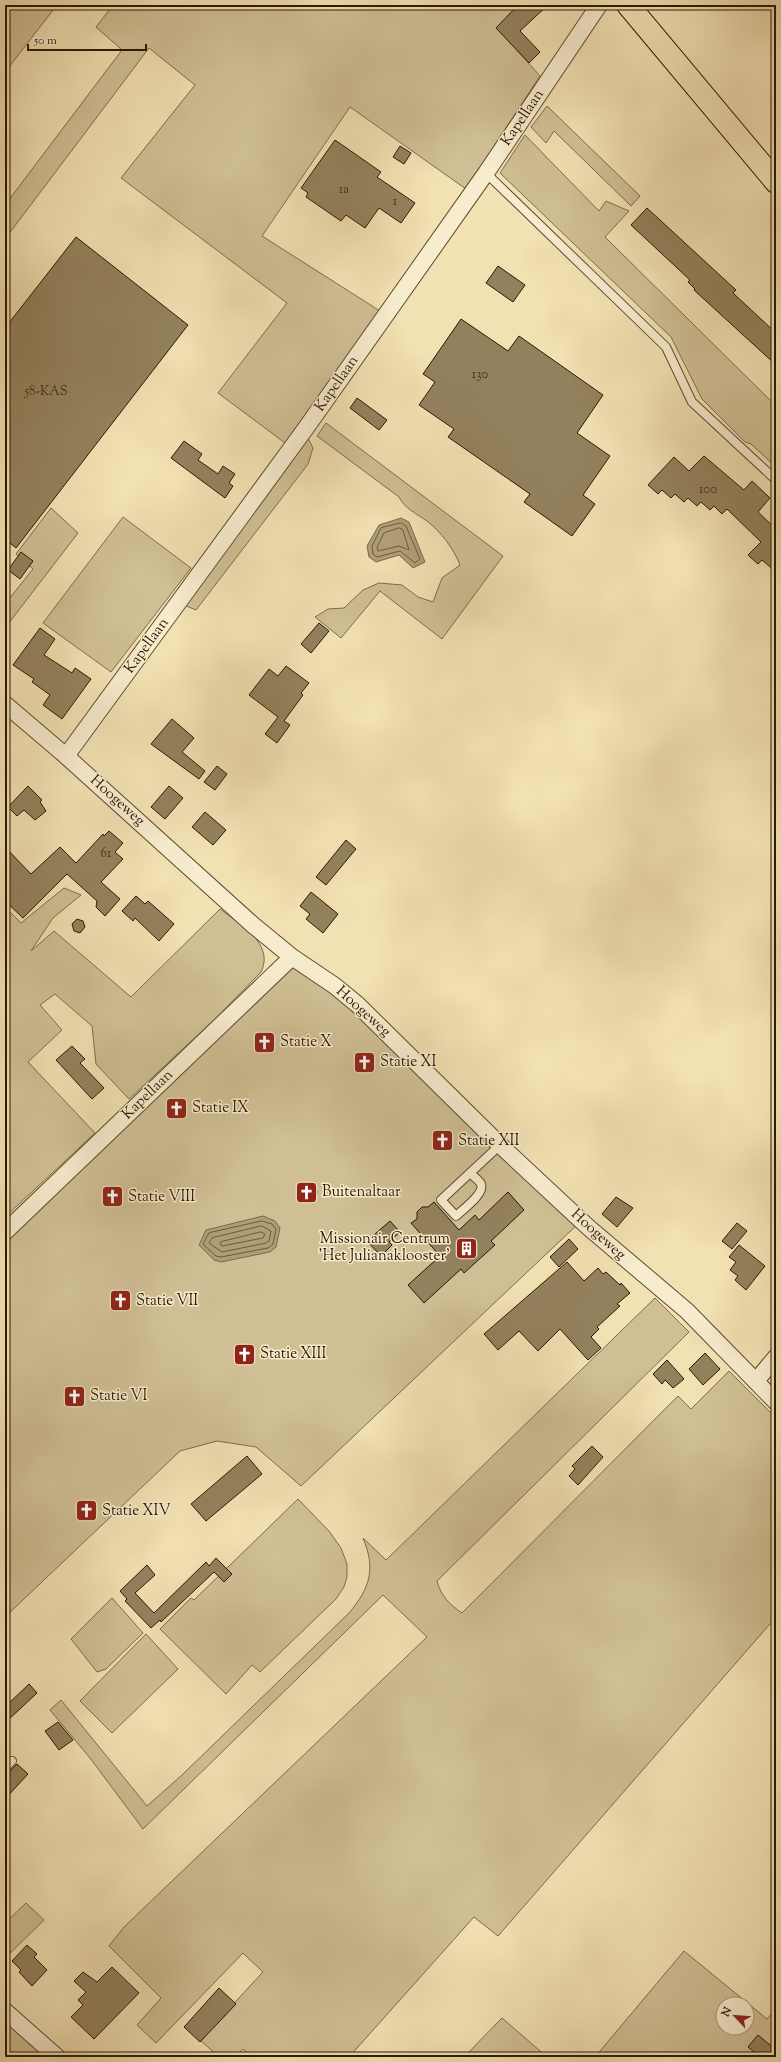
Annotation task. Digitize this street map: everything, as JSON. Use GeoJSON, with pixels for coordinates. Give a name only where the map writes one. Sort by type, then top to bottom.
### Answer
{"type":"FeatureCollection","features":[{"type":"Feature","properties":{"kind":"main road"},"geometry":{"type":"LineString","coordinates":[[628,5],[776,182]]}},
{"type":"Feature","properties":{"kind":"main road"},"geometry":{"type":"LineString","coordinates":[[720,116],[776,170]]}},
{"type":"Feature","properties":{"kind":"street","name":"Kapellaan"},"geometry":{"type":"LineString","coordinates":[[66,756],[306,428],[486,173],[599,5]]}},
{"type":"Feature","properties":{"kind":"street","name":"Hoogeweg"},"geometry":{"type":"LineString","coordinates":[[5,704],[66,756],[292,957],[336,986],[358,1005],[500,1145],[588,1227],[687,1311],[776,1402]]}},
{"type":"Feature","properties":{"kind":"street","name":"Kapellaan"},"geometry":{"type":"LineString","coordinates":[[5,1232],[292,957]]}},
{"type":"Feature","properties":{"kind":"street"},"geometry":{"type":"LineString","coordinates":[[756,1381],[776,1357]]}},
{"type":"Feature","properties":{"kind":"street"},"geometry":{"type":"LineString","coordinates":[[5,2011],[57,2057]]}},
{"type":"Feature","properties":{"kind":"lane"},"geometry":{"type":"LineString","coordinates":[[486,173],[666,347],[692,402],[776,480]]}},
{"type":"Feature","properties":{"kind":"lane"},"geometry":{"type":"LineString","coordinates":[[470,1173],[481,1184],[482,1188],[476,1198],[456,1216],[441,1200],[500,1145]]}},
{"type":"Feature","properties":{"kind":"lane"},"geometry":{"type":"LineString","coordinates":[[5,1768],[12,1761]]}},
{"type":"Feature","properties":{"kind":"shaded area"},"geometry":{"type":"Polygon","coordinates":[[[5,5],[57,5],[5,72],[5,5]]]}},
{"type":"Feature","properties":{"kind":"shaded area"},"geometry":{"type":"Polygon","coordinates":[[[113,5],[524,5],[498,29],[540,76],[466,189],[350,107],[262,236],[380,311],[285,443],[218,393],[287,303],[121,178],[195,85],[149,48],[5,239],[5,205],[122,50],[96,27],[113,5]]]}},
{"type":"Feature","properties":{"kind":"shaded area"},"geometry":{"type":"Polygon","coordinates":[[[547,106],[640,196],[631,206],[554,131],[546,143],[531,127],[547,106]]]}},
{"type":"Feature","properties":{"kind":"shaded area"},"geometry":{"type":"Polygon","coordinates":[[[525,135],[599,211],[606,201],[629,211],[605,237],[776,406],[776,467],[751,444],[745,442],[702,399],[671,337],[500,173],[525,135]]]}},
{"type":"Feature","properties":{"kind":"shaded area"},"geometry":{"type":"Polygon","coordinates":[[[326,423],[503,556],[442,639],[380,591],[341,638],[315,617],[328,609],[344,608],[363,590],[379,583],[402,585],[418,597],[433,602],[442,578],[460,565],[451,547],[432,525],[407,508],[399,497],[317,436],[326,423]]]}},
{"type":"Feature","properties":{"kind":"shaded area"},"geometry":{"type":"Polygon","coordinates":[[[307,436],[313,448],[308,464],[196,610],[184,605],[307,436]]]}},
{"type":"Feature","properties":{"kind":"shaded area"},"geometry":{"type":"Polygon","coordinates":[[[51,508],[78,533],[5,628],[5,604],[33,569],[16,554],[51,508]]]}},
{"type":"Feature","properties":{"kind":"shaded area"},"geometry":{"type":"Polygon","coordinates":[[[123,517],[191,568],[111,672],[43,623],[123,517]]]}},
{"type":"Feature","properties":{"kind":"shaded area"},"geometry":{"type":"Polygon","coordinates":[[[64,888],[81,895],[53,918],[31,951],[54,931],[131,997],[220,909],[237,921],[253,936],[263,952],[264,962],[261,972],[213,1021],[129,1099],[96,1064],[92,1026],[55,994],[40,1005],[62,1030],[28,1062],[95,1133],[5,1217],[5,907],[21,923],[64,888]]]}},
{"type":"Feature","properties":{"kind":"shaded area"},"geometry":{"type":"Polygon","coordinates":[[[295,965],[354,1008],[579,1223],[301,1486],[256,1447],[217,1441],[180,1451],[5,1617],[5,1234],[295,965]]]}},
{"type":"Feature","properties":{"kind":"shaded area"},"geometry":{"type":"Polygon","coordinates":[[[655,1298],[689,1332],[437,1581],[446,1599],[462,1613],[678,1396],[691,1409],[729,1371],[776,1418],[776,1617],[498,1936],[474,1917],[349,2057],[252,2057],[243,2049],[235,2057],[219,2057],[200,2040],[263,1972],[243,1953],[156,2043],[137,2025],[161,1998],[109,1946],[124,1927],[427,1637],[383,1595],[143,1829],[90,1758],[50,1710],[61,1700],[147,1806],[182,1775],[349,1613],[362,1595],[369,1578],[369,1559],[363,1538],[386,1560],[655,1298]]]}},
{"type":"Feature","properties":{"kind":"shaded area"},"geometry":{"type":"Polygon","coordinates":[[[298,1499],[329,1531],[341,1548],[347,1564],[347,1577],[344,1587],[336,1599],[260,1672],[252,1665],[226,1694],[160,1629],[191,1598],[194,1600],[298,1499]]]}},
{"type":"Feature","properties":{"kind":"shaded area"},"geometry":{"type":"Polygon","coordinates":[[[112,1598],[143,1633],[106,1669],[97,1672],[71,1639],[112,1598]]]}},
{"type":"Feature","properties":{"kind":"shaded area"},"geometry":{"type":"Polygon","coordinates":[[[146,1634],[178,1669],[112,1733],[80,1701],[146,1634]]]}},
{"type":"Feature","properties":{"kind":"shaded area"},"geometry":{"type":"Polygon","coordinates":[[[26,1903],[44,1920],[5,1958],[5,1923],[26,1903]]]}},
{"type":"Feature","properties":{"kind":"shaded area"},"geometry":{"type":"Polygon","coordinates":[[[684,1951],[739,1996],[715,1996],[715,2036],[755,2036],[755,2009],[767,2019],[776,2009],[776,2057],[595,2057],[684,1951]]]}},
{"type":"Feature","properties":{"kind":"shaded area"},"geometry":{"type":"Polygon","coordinates":[[[502,2018],[547,2057],[464,2057],[502,2018]]]}},
{"type":"Feature","properties":{"kind":"shaded area"},"geometry":{"type":"Polygon","coordinates":[[[10,2022],[48,2057],[5,2057],[5,2026],[10,2022]]]}},
{"type":"Feature","properties":{"kind":"water"},"geometry":{"type":"Polygon","coordinates":[[[401,518],[409,522],[425,562],[413,568],[399,555],[376,562],[369,557],[367,546],[379,525],[401,518]]]}},
{"type":"Feature","properties":{"kind":"water"},"geometry":{"type":"Polygon","coordinates":[[[263,1216],[275,1221],[280,1228],[276,1247],[270,1252],[221,1262],[214,1260],[199,1245],[206,1230],[263,1216]]]}},
{"type":"Feature","properties":{"kind":"building"},"geometry":{"type":"Polygon","coordinates":[[[518,5],[548,5],[520,31],[540,52],[529,63],[496,28],[518,5]]]}},
{"type":"Feature","properties":{"kind":"building"},"geometry":{"type":"Polygon","coordinates":[[[335,140],[381,172],[377,177],[415,203],[401,223],[379,208],[365,228],[346,215],[341,221],[306,197],[308,193],[301,188],[335,140]]]}},
{"type":"Feature","properties":{"kind":"building"},"geometry":{"type":"Polygon","coordinates":[[[400,146],[411,153],[404,164],[393,157],[400,146]]]}},
{"type":"Feature","properties":{"kind":"building"},"geometry":{"type":"Polygon","coordinates":[[[647,208],[736,290],[733,293],[776,333],[776,365],[694,290],[695,289],[688,282],[690,280],[631,225],[647,208]]]}},
{"type":"Feature","properties":{"kind":"building"},"geometry":{"type":"Polygon","coordinates":[[[76,237],[188,325],[16,548],[5,539],[5,328],[76,237]]]}},
{"type":"Feature","properties":{"kind":"building"},"geometry":{"type":"Polygon","coordinates":[[[498,266],[525,285],[513,302],[486,283],[498,266]]]}},
{"type":"Feature","properties":{"kind":"building"},"geometry":{"type":"Polygon","coordinates":[[[461,319],[508,351],[519,336],[603,395],[577,433],[610,456],[583,495],[595,504],[572,536],[524,502],[530,494],[448,437],[454,429],[419,405],[435,382],[423,374],[461,319]]]}},
{"type":"Feature","properties":{"kind":"building"},"geometry":{"type":"Polygon","coordinates":[[[357,398],[387,420],[379,430],[350,408],[357,398]]]}},
{"type":"Feature","properties":{"kind":"building"},"geometry":{"type":"Polygon","coordinates":[[[184,441],[202,454],[198,460],[218,474],[223,466],[235,474],[229,483],[233,486],[225,498],[171,458],[184,441]]]}},
{"type":"Feature","properties":{"kind":"building"},"geometry":{"type":"Polygon","coordinates":[[[704,456],[744,490],[752,481],[770,498],[758,512],[776,529],[776,572],[762,560],[758,564],[748,555],[761,542],[727,509],[722,514],[714,506],[710,510],[701,502],[697,506],[688,498],[684,502],[675,494],[671,498],[662,490],[658,494],[648,485],[674,457],[689,471],[704,456]]]}},
{"type":"Feature","properties":{"kind":"building"},"geometry":{"type":"Polygon","coordinates":[[[21,552],[33,561],[20,579],[8,570],[21,552]]]}},
{"type":"Feature","properties":{"kind":"building"},"geometry":{"type":"Polygon","coordinates":[[[319,623],[329,631],[311,653],[301,644],[319,623]]]}},
{"type":"Feature","properties":{"kind":"building"},"geometry":{"type":"Polygon","coordinates":[[[40,628],[55,639],[44,655],[72,673],[75,668],[91,679],[62,719],[43,705],[50,695],[32,682],[34,679],[13,665],[40,628]]]}},
{"type":"Feature","properties":{"kind":"building"},"geometry":{"type":"Polygon","coordinates":[[[286,666],[309,683],[301,693],[303,695],[284,721],[290,725],[277,743],[265,734],[278,717],[249,695],[269,669],[278,676],[286,666]]]}},
{"type":"Feature","properties":{"kind":"building"},"geometry":{"type":"Polygon","coordinates":[[[172,719],[194,738],[182,752],[205,771],[199,779],[151,744],[172,719]]]}},
{"type":"Feature","properties":{"kind":"building"},"geometry":{"type":"Polygon","coordinates":[[[217,766],[227,774],[215,790],[204,782],[217,766]]]}},
{"type":"Feature","properties":{"kind":"building"},"geometry":{"type":"Polygon","coordinates":[[[28,786],[42,800],[40,802],[46,811],[35,820],[24,810],[17,816],[8,807],[28,786]]]}},
{"type":"Feature","properties":{"kind":"building"},"geometry":{"type":"Polygon","coordinates":[[[169,786],[183,798],[165,819],[151,807],[169,786]]]}},
{"type":"Feature","properties":{"kind":"building"},"geometry":{"type":"Polygon","coordinates":[[[205,812],[226,830],[213,845],[192,827],[205,812]]]}},
{"type":"Feature","properties":{"kind":"building"},"geometry":{"type":"Polygon","coordinates":[[[109,831],[123,843],[115,852],[123,859],[101,882],[120,899],[105,916],[96,907],[97,901],[67,874],[23,918],[5,901],[5,847],[31,874],[60,847],[76,863],[103,834],[104,836],[109,831]]]}},
{"type":"Feature","properties":{"kind":"building"},"geometry":{"type":"Polygon","coordinates":[[[346,840],[356,849],[326,885],[316,877],[346,840]]]}},
{"type":"Feature","properties":{"kind":"building"},"geometry":{"type":"Polygon","coordinates":[[[311,892],[338,914],[323,933],[306,919],[310,914],[300,906],[311,892]]]}},
{"type":"Feature","properties":{"kind":"building"},"geometry":{"type":"Polygon","coordinates":[[[136,896],[145,904],[148,901],[174,924],[159,941],[135,918],[133,921],[122,911],[136,896]]]}},
{"type":"Feature","properties":{"kind":"building"},"geometry":{"type":"Polygon","coordinates":[[[77,919],[83,921],[85,927],[80,933],[74,931],[72,924],[77,919]]]}},
{"type":"Feature","properties":{"kind":"building"},"geometry":{"type":"Polygon","coordinates":[[[72,1046],[85,1059],[80,1063],[104,1088],[92,1099],[56,1060],[72,1046]]]}},
{"type":"Feature","properties":{"kind":"building","name":"Buitenaltaar"},"geometry":{"type":"Polygon","coordinates":[[[306,1184],[312,1184],[317,1189],[315,1198],[312,1200],[306,1200],[301,1195],[301,1189],[306,1184]]]}},
{"type":"Feature","properties":{"kind":"building","name":"Missionair Centrum 'Het Julianaklooster'"},"geometry":{"type":"Polygon","coordinates":[[[508,1192],[524,1210],[491,1241],[495,1245],[464,1273],[461,1269],[424,1303],[408,1285],[440,1256],[411,1223],[417,1219],[417,1212],[422,1207],[428,1207],[434,1202],[459,1230],[475,1215],[479,1220],[508,1192]]]}},
{"type":"Feature","properties":{"kind":"building"},"geometry":{"type":"Polygon","coordinates":[[[616,1197],[633,1208],[617,1227],[602,1214],[616,1197]]]}},
{"type":"Feature","properties":{"kind":"building"},"geometry":{"type":"Polygon","coordinates":[[[390,1221],[400,1232],[389,1242],[392,1245],[381,1256],[367,1241],[390,1221]]]}},
{"type":"Feature","properties":{"kind":"building"},"geometry":{"type":"Polygon","coordinates":[[[737,1223],[747,1231],[732,1249],[722,1241],[737,1223]]]}},
{"type":"Feature","properties":{"kind":"building"},"geometry":{"type":"Polygon","coordinates":[[[569,1239],[578,1249],[559,1267],[550,1257],[569,1239]]]}},
{"type":"Feature","properties":{"kind":"building"},"geometry":{"type":"Polygon","coordinates":[[[739,1245],[765,1266],[746,1290],[735,1280],[738,1276],[730,1270],[736,1262],[729,1257],[739,1245]]]}},
{"type":"Feature","properties":{"kind":"building"},"geometry":{"type":"Polygon","coordinates":[[[567,1262],[584,1281],[598,1268],[603,1274],[606,1272],[620,1285],[621,1283],[630,1293],[617,1304],[620,1306],[597,1327],[599,1329],[591,1337],[601,1348],[588,1360],[560,1329],[538,1351],[519,1331],[498,1350],[484,1334],[567,1262]]]}},
{"type":"Feature","properties":{"kind":"building"},"geometry":{"type":"Polygon","coordinates":[[[705,1353],[720,1369],[703,1385],[689,1369],[705,1353]]]}},
{"type":"Feature","properties":{"kind":"building"},"geometry":{"type":"Polygon","coordinates":[[[667,1360],[684,1379],[673,1388],[665,1380],[662,1384],[653,1374],[667,1360]]]}},
{"type":"Feature","properties":{"kind":"building"},"geometry":{"type":"Polygon","coordinates":[[[592,1446],[603,1457],[578,1485],[569,1476],[575,1469],[572,1466],[592,1446]]]}},
{"type":"Feature","properties":{"kind":"building"},"geometry":{"type":"Polygon","coordinates":[[[247,1456],[262,1474],[206,1521],[191,1504],[247,1456]]]}},
{"type":"Feature","properties":{"kind":"building"},"geometry":{"type":"Polygon","coordinates":[[[216,1558],[232,1574],[224,1582],[214,1572],[161,1622],[160,1620],[151,1628],[125,1601],[127,1599],[120,1591],[147,1565],[155,1575],[135,1593],[154,1613],[206,1562],[209,1566],[216,1558]]]}},
{"type":"Feature","properties":{"kind":"building"},"geometry":{"type":"Polygon","coordinates":[[[29,1684],[37,1693],[7,1721],[5,1719],[5,1707],[29,1684]]]}},
{"type":"Feature","properties":{"kind":"building"},"geometry":{"type":"Polygon","coordinates":[[[58,1722],[73,1740],[59,1750],[45,1731],[58,1722]]]}},
{"type":"Feature","properties":{"kind":"building"},"geometry":{"type":"Polygon","coordinates":[[[17,1764],[28,1774],[5,1799],[5,1776],[17,1764]]]}},
{"type":"Feature","properties":{"kind":"building"},"geometry":{"type":"Polygon","coordinates":[[[27,1945],[37,1954],[34,1957],[47,1970],[32,1986],[19,1972],[21,1970],[12,1961],[27,1945]]]}},
{"type":"Feature","properties":{"kind":"building"},"geometry":{"type":"Polygon","coordinates":[[[112,1967],[139,1993],[94,2039],[71,2017],[83,2005],[78,2000],[86,1992],[74,1981],[83,1972],[97,1982],[112,1967]]]}},
{"type":"Feature","properties":{"kind":"building"},"geometry":{"type":"Polygon","coordinates":[[[219,1988],[236,2004],[200,2042],[184,2027],[219,1988]]]}},
{"type":"Feature","properties":{"kind":"building"},"geometry":{"type":"Polygon","coordinates":[[[758,2035],[776,2050],[776,2057],[760,2057],[748,2047],[758,2035]]]}},
{"type":"Feature","properties":{"kind":"place","name":"Statie X"},"geometry":{"type":"Point","coordinates":[264,1042]}},
{"type":"Feature","properties":{"kind":"place","name":"Statie XI"},"geometry":{"type":"Point","coordinates":[364,1062]}},
{"type":"Feature","properties":{"kind":"place","name":"Statie IX"},"geometry":{"type":"Point","coordinates":[177,1108]}},
{"type":"Feature","properties":{"kind":"place","name":"Statie XII"},"geometry":{"type":"Point","coordinates":[442,1141]}},
{"type":"Feature","properties":{"kind":"place","name":"Buitenaltaar"},"geometry":{"type":"Point","coordinates":[307,1192]}},
{"type":"Feature","properties":{"kind":"place","name":"Statie VIII"},"geometry":{"type":"Point","coordinates":[112,1197]}},
{"type":"Feature","properties":{"kind":"place","name":"Missionair Centrum 'Het Julianaklooster'"},"geometry":{"type":"Point","coordinates":[466,1248]}},
{"type":"Feature","properties":{"kind":"place","name":"Statie VII"},"geometry":{"type":"Point","coordinates":[121,1301]}},
{"type":"Feature","properties":{"kind":"place","name":"Statie XIII"},"geometry":{"type":"Point","coordinates":[244,1354]}},
{"type":"Feature","properties":{"kind":"place","name":"Statie VI"},"geometry":{"type":"Point","coordinates":[75,1396]}},
{"type":"Feature","properties":{"kind":"place","name":"Statie XIV"},"geometry":{"type":"Point","coordinates":[86,1511]}}]}
